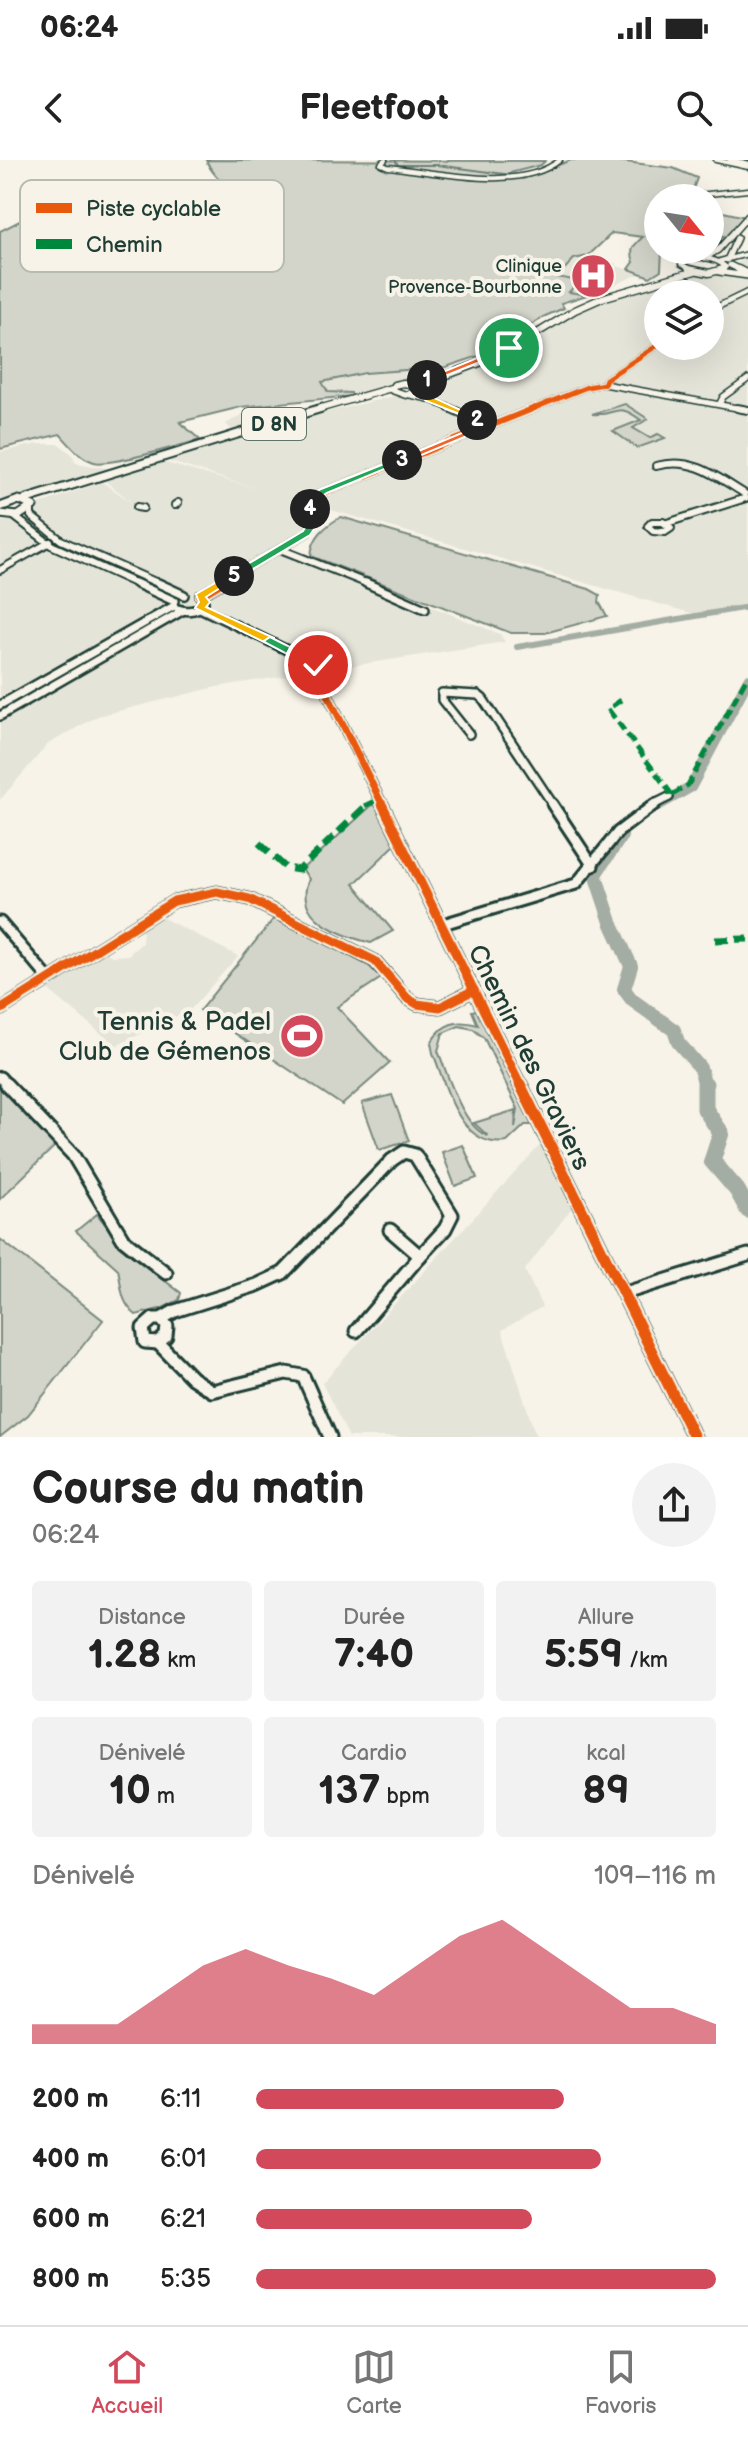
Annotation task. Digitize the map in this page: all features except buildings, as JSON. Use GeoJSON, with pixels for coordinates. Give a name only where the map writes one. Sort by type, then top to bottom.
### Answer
{"type":"FeatureCollection","features":[{"type":"Feature","properties":{"kind":"highway"},"geometry":{"type":"LineString","coordinates":[[730,160],[748,164]]}},
{"type":"Feature","properties":{"kind":"highway"},"geometry":{"type":"LineString","coordinates":[[741,160],[748,164]]}},
{"type":"Feature","properties":{"kind":"highway"},"geometry":{"type":"LineString","coordinates":[[724,243],[748,216]]}},
{"type":"Feature","properties":{"kind":"highway"},"geometry":{"type":"LineString","coordinates":[[748,224],[724,263],[748,275]]}},
{"type":"Feature","properties":{"kind":"main road"},"geometry":{"type":"LineString","coordinates":[[385,160],[381,164],[388,167],[432,169],[502,179],[527,176],[554,167],[560,160]]}},
{"type":"Feature","properties":{"kind":"main road"},"geometry":{"type":"LineString","coordinates":[[724,263],[745,254]]}},
{"type":"Feature","properties":{"kind":"main road"},"geometry":{"type":"LineString","coordinates":[[681,264],[684,268]]}},
{"type":"Feature","properties":{"kind":"main road"},"geometry":{"type":"LineString","coordinates":[[394,391],[400,383],[415,389],[487,358],[587,301],[684,268],[719,272],[723,264]]}},
{"type":"Feature","properties":{"kind":"main road"},"geometry":{"type":"LineString","coordinates":[[394,391],[415,389],[501,355],[561,318],[602,298],[695,271]]}},
{"type":"Feature","properties":{"kind":"main road","name":"D 8N"},"geometry":{"type":"LineString","coordinates":[[32,508],[153,461],[394,391]]}},
{"type":"Feature","properties":{"kind":"main road","name":"D 8N"},"geometry":{"type":"LineString","coordinates":[[24,500],[270,422],[394,391]]}},
{"type":"Feature","properties":{"kind":"main road"},"geometry":{"type":"LineString","coordinates":[[0,507],[9,501],[24,500],[32,508],[5,516]]}},
{"type":"Feature","properties":{"kind":"street"},"geometry":{"type":"LineString","coordinates":[[716,160],[748,164]]}},
{"type":"Feature","properties":{"kind":"street"},"geometry":{"type":"LineString","coordinates":[[724,192],[748,190]]}},
{"type":"Feature","properties":{"kind":"street"},"geometry":{"type":"LineString","coordinates":[[719,272],[748,275]]}},
{"type":"Feature","properties":{"kind":"street"},"geometry":{"type":"LineString","coordinates":[[724,304],[747,293]]}},
{"type":"Feature","properties":{"kind":"street"},"geometry":{"type":"LineString","coordinates":[[604,384],[606,379],[644,354]]}},
{"type":"Feature","properties":{"kind":"street"},"geometry":{"type":"LineString","coordinates":[[720,403],[723,397],[748,379]]}},
{"type":"Feature","properties":{"kind":"street"},"geometry":{"type":"LineString","coordinates":[[32,508],[31,516],[58,538],[184,595],[200,596],[307,533],[312,525],[309,506],[313,498],[587,387],[604,384],[748,410]]}},
{"type":"Feature","properties":{"kind":"street"},"geometry":{"type":"LineString","coordinates":[[415,389],[429,399],[488,425]]}},
{"type":"Feature","properties":{"kind":"street"},"geometry":{"type":"LineString","coordinates":[[656,466],[679,460],[693,462],[747,496]]}},
{"type":"Feature","properties":{"kind":"street"},"geometry":{"type":"LineString","coordinates":[[639,522],[667,523],[747,496]]}},
{"type":"Feature","properties":{"kind":"street"},"geometry":{"type":"LineString","coordinates":[[5,516],[47,543],[177,606],[200,608],[318,665]]}},
{"type":"Feature","properties":{"kind":"street"},"geometry":{"type":"LineString","coordinates":[[0,570],[58,538]]}},
{"type":"Feature","properties":{"kind":"street"},"geometry":{"type":"LineString","coordinates":[[280,549],[425,609]]}},
{"type":"Feature","properties":{"kind":"street"},"geometry":{"type":"LineString","coordinates":[[0,716],[177,606],[184,595]]}},
{"type":"Feature","properties":{"kind":"street"},"geometry":{"type":"LineString","coordinates":[[200,596],[204,602],[200,608]]}},
{"type":"Feature","properties":{"kind":"street"},"geometry":{"type":"LineString","coordinates":[[3,703],[177,606]]}},
{"type":"Feature","properties":{"kind":"street"},"geometry":{"type":"LineString","coordinates":[[469,734],[442,700],[442,693],[478,695],[483,699],[593,866]]}},
{"type":"Feature","properties":{"kind":"street","name":"Chemin des Graviers"},"geometry":{"type":"LineString","coordinates":[[328,695],[443,924],[488,1025],[625,1293],[694,1437]]}},
{"type":"Feature","properties":{"kind":"street"},"geometry":{"type":"LineString","coordinates":[[3,703],[15,707]]}},
{"type":"Feature","properties":{"kind":"street"},"geometry":{"type":"LineString","coordinates":[[443,924],[576,884],[587,876],[605,847],[637,814],[669,797]]}},
{"type":"Feature","properties":{"kind":"street"},"geometry":{"type":"LineString","coordinates":[[0,1010],[174,901],[217,892],[249,899],[375,961],[407,998],[417,1004],[440,1007],[474,990]]}},
{"type":"Feature","properties":{"kind":"street"},"geometry":{"type":"LineString","coordinates":[[0,922],[49,979]]}},
{"type":"Feature","properties":{"kind":"street"},"geometry":{"type":"LineString","coordinates":[[0,1077],[73,1155],[123,1239],[166,1273]]}},
{"type":"Feature","properties":{"kind":"street"},"geometry":{"type":"LineString","coordinates":[[161,1319],[167,1331],[158,1343],[148,1344],[141,1334],[149,1321],[257,1285],[283,1273],[404,1152],[415,1155],[452,1215],[445,1229],[356,1331]]}},
{"type":"Feature","properties":{"kind":"street"},"geometry":{"type":"LineString","coordinates":[[390,1230],[420,1256]]}},
{"type":"Feature","properties":{"kind":"street"},"geometry":{"type":"LineString","coordinates":[[625,1293],[748,1255]]}},
{"type":"Feature","properties":{"kind":"street"},"geometry":{"type":"LineString","coordinates":[[158,1343],[192,1378],[212,1391],[286,1373],[303,1376],[330,1437]]}},
{"type":"Feature","properties":{"kind":"shaded area"},"geometry":{"type":"Polygon","coordinates":[[[206,160],[545,161],[541,165],[510,173],[523,179],[571,160],[610,160],[673,168],[697,178],[695,184],[644,184],[644,264],[661,264],[661,270],[650,277],[629,269],[634,262],[633,248],[643,237],[612,233],[588,256],[574,259],[557,277],[579,281],[569,292],[587,295],[561,303],[564,308],[543,317],[497,350],[446,367],[365,373],[322,382],[328,392],[351,393],[352,396],[241,407],[180,422],[200,440],[129,459],[94,462],[79,454],[60,434],[0,449],[0,231],[20,221],[20,272],[284,272],[284,180],[221,180],[206,160]]]}},
{"type":"Feature","properties":{"kind":"shaded area"},"geometry":{"type":"Polygon","coordinates":[[[724,212],[746,217],[724,240],[724,212]]]}},
{"type":"Feature","properties":{"kind":"shaded area","name":"Clinique Provence-Bourbonne"},"geometry":{"type":"Polygon","coordinates":[[[567,255],[617,263],[617,266],[639,274],[587,297],[573,296],[550,278],[567,255]]]}},
{"type":"Feature","properties":{"kind":"shaded area"},"geometry":{"type":"Polygon","coordinates":[[[748,257],[748,603],[694,614],[303,502],[308,524],[281,546],[500,634],[505,642],[216,687],[98,716],[48,744],[0,800],[0,521],[18,521],[33,514],[40,504],[102,482],[134,504],[105,481],[162,462],[258,489],[164,460],[323,413],[394,396],[410,397],[428,384],[502,357],[568,316],[644,288],[644,360],[724,360],[724,280],[669,280],[690,273],[720,273],[748,257]]]}},
{"type":"Feature","properties":{"kind":"shaded area"},"geometry":{"type":"Polygon","coordinates":[[[406,369],[429,370],[439,375],[385,385],[385,390],[357,396],[353,393],[329,392],[323,381],[406,369]]]}},
{"type":"Feature","properties":{"kind":"shaded area"},"geometry":{"type":"Polygon","coordinates":[[[625,404],[648,419],[633,428],[650,438],[658,434],[665,438],[637,448],[613,431],[641,420],[620,410],[592,414],[625,404]]]}},
{"type":"Feature","properties":{"kind":"shaded area"},"geometry":{"type":"Polygon","coordinates":[[[296,406],[302,410],[232,430],[226,424],[249,410],[296,406]]]}},
{"type":"Feature","properties":{"kind":"shaded area"},"geometry":{"type":"Polygon","coordinates":[[[37,444],[59,444],[72,454],[76,463],[112,469],[31,498],[12,497],[0,503],[0,452],[37,444]]]}},
{"type":"Feature","properties":{"kind":"shaded area"},"geometry":{"type":"Polygon","coordinates":[[[341,517],[589,589],[600,595],[599,602],[607,616],[545,633],[511,633],[311,556],[320,533],[341,517]]]}},
{"type":"Feature","properties":{"kind":"shaded area"},"geometry":{"type":"Polygon","coordinates":[[[381,803],[399,841],[354,884],[393,931],[371,943],[333,930],[313,914],[307,904],[309,879],[302,869],[371,806],[381,803]]]}},
{"type":"Feature","properties":{"kind":"shaded area"},"geometry":{"type":"Polygon","coordinates":[[[159,916],[238,956],[191,1009],[116,1046],[45,987],[104,951],[112,956],[128,955],[142,943],[143,932],[140,929],[159,916]]]}},
{"type":"Feature","properties":{"kind":"shaded area","name":"Tennis & Padel Club de Gémenos"},"geometry":{"type":"Polygon","coordinates":[[[275,917],[369,966],[381,978],[337,1007],[390,1063],[342,1105],[200,1010],[275,917]]]}},
{"type":"Feature","properties":{"kind":"shaded area"},"geometry":{"type":"Polygon","coordinates":[[[477,1010],[533,1125],[525,1125],[507,1142],[491,1142],[477,1136],[466,1126],[450,1098],[433,1053],[431,1043],[445,1027],[463,1022],[478,1025],[472,1011],[477,1010]],[[459,1026],[443,1033],[438,1051],[464,1112],[479,1131],[488,1136],[474,1123],[516,1110],[515,1128],[518,1109],[484,1038],[473,1029],[459,1026]]]}},
{"type":"Feature","properties":{"kind":"shaded area"},"geometry":{"type":"Polygon","coordinates":[[[0,1086],[57,1144],[0,1199],[0,1086]]]}},
{"type":"Feature","properties":{"kind":"shaded area"},"geometry":{"type":"Polygon","coordinates":[[[392,1095],[409,1141],[379,1150],[362,1103],[392,1095]]]}},
{"type":"Feature","properties":{"kind":"shaded area"},"geometry":{"type":"Polygon","coordinates":[[[542,1143],[574,1205],[525,1270],[542,1307],[502,1330],[536,1437],[349,1437],[322,1383],[542,1143]]]}},
{"type":"Feature","properties":{"kind":"shaded area"},"geometry":{"type":"Polygon","coordinates":[[[463,1145],[477,1178],[455,1186],[442,1152],[463,1145]]]}},
{"type":"Feature","properties":{"kind":"shaded area"},"geometry":{"type":"Polygon","coordinates":[[[97,1214],[126,1251],[181,1293],[179,1300],[136,1315],[131,1310],[122,1294],[118,1269],[76,1231],[97,1214]]]}},
{"type":"Feature","properties":{"kind":"shaded area"},"geometry":{"type":"Polygon","coordinates":[[[0,1239],[103,1320],[28,1415],[0,1437],[0,1239]]]}},
{"type":"Feature","properties":{"kind":"waterway"},"geometry":{"type":"LineString","coordinates":[[395,160],[398,165],[437,165],[512,175]]}},
{"type":"Feature","properties":{"kind":"waterway"},"geometry":{"type":"LineString","coordinates":[[517,647],[748,607]]}},
{"type":"Feature","properties":{"kind":"waterway"},"geometry":{"type":"LineString","coordinates":[[659,805],[691,787],[748,680]]}},
{"type":"Feature","properties":{"kind":"waterway"},"geometry":{"type":"LineString","coordinates":[[621,836],[595,874],[611,922],[631,966],[624,989],[632,1000],[674,1030],[678,1042],[700,1068],[705,1086]]}},
{"type":"Feature","properties":{"kind":"waterway"},"geometry":{"type":"LineString","coordinates":[[705,1086],[705,1109],[721,1133],[712,1161],[737,1190],[748,1210]]}},
{"type":"Feature","properties":{"kind":"marked path"},"geometry":{"type":"LineString","coordinates":[[621,700],[608,709],[670,792],[669,797],[688,785],[748,675]]}},
{"type":"Feature","properties":{"kind":"marked path"},"geometry":{"type":"LineString","coordinates":[[259,843],[286,868],[299,870],[367,805],[380,799]]}},
{"type":"Feature","properties":{"kind":"marked path"},"geometry":{"type":"LineString","coordinates":[[715,940],[748,939]]}},
{"type":"Feature","properties":{"kind":"cycle path"},"geometry":{"type":"LineString","coordinates":[[200,596],[307,533],[312,525],[309,506],[315,496],[587,387],[604,384],[606,379],[644,354]]}},
{"type":"Feature","properties":{"kind":"cycle path"},"geometry":{"type":"LineString","coordinates":[[328,695],[694,1437]]}},
{"type":"Feature","properties":{"kind":"cycle path"},"geometry":{"type":"LineString","coordinates":[[0,1010],[174,901],[217,892],[249,899],[375,961],[407,998],[417,1004],[440,1007],[474,990]]}},
{"type":"Feature","properties":{"kind":"place","name":"Clinique Provence-Bourbonne"},"geometry":{"type":"Point","coordinates":[593,276]}},
{"type":"Feature","properties":{"kind":"place","name":"Tennis & Padel Club de Gémenos"},"geometry":{"type":"Point","coordinates":[302,1036]}},
{"type":"Feature","properties":{"kind":"route"},"geometry":{"type":"LineString","coordinates":[[318,665],[200,608],[204,599],[200,596],[307,533],[312,525],[310,501],[315,496],[488,425],[429,399],[418,392],[418,386],[412,384],[464,368],[509,348]]}}]}
